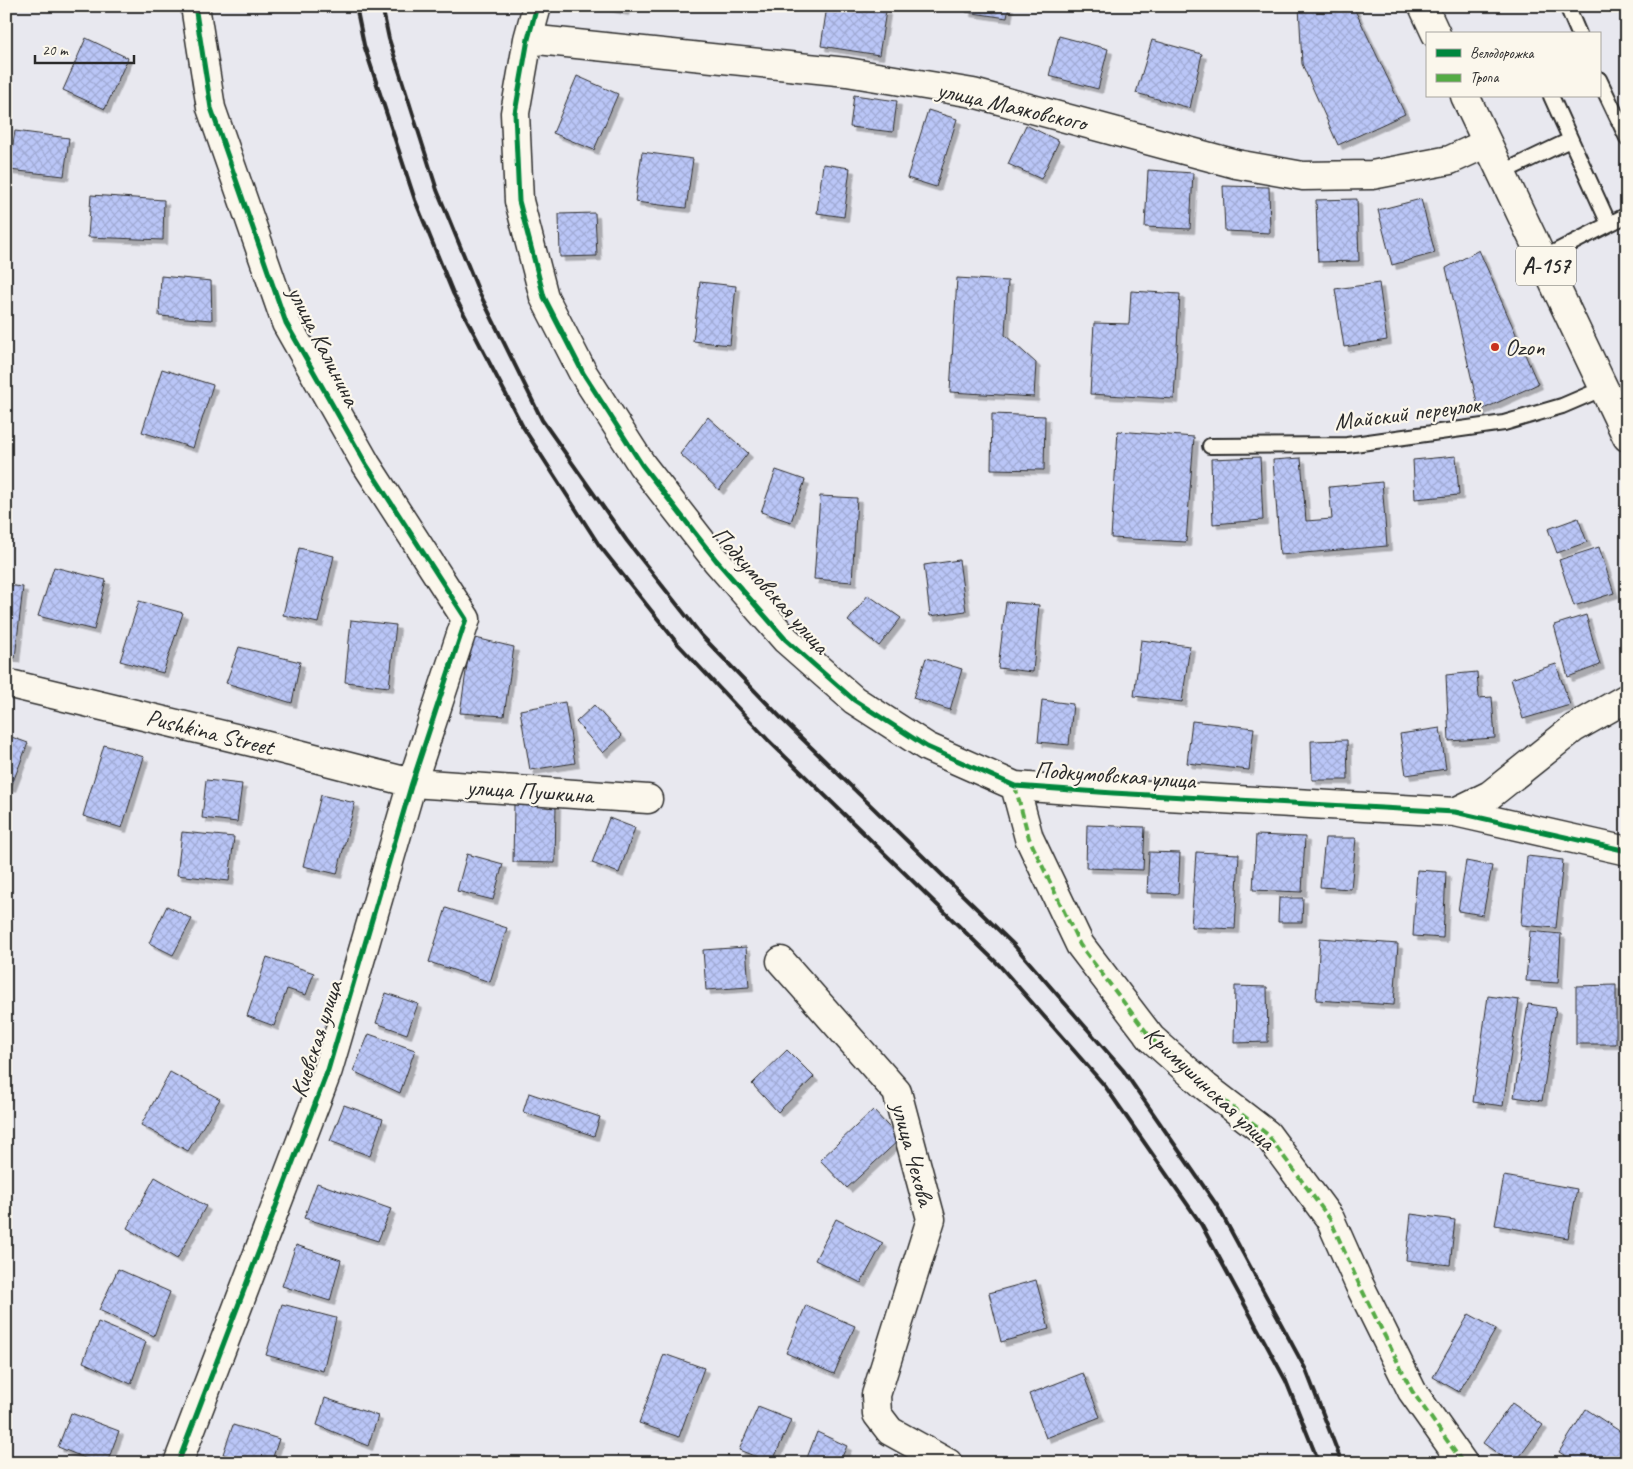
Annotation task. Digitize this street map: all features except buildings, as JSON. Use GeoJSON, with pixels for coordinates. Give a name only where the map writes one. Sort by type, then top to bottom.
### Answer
{"type":"FeatureCollection","features":[{"type":"Feature","properties":{"kind":"street","name":"улица Калинина"},"geometry":{"type":"LineString","coordinates":[[195,6],[211,108],[286,323],[366,464],[466,619]]}},
{"type":"Feature","properties":{"kind":"street","name":"Подкумовская улица"},"geometry":{"type":"LineString","coordinates":[[537,6],[528,38],[515,112],[518,201],[544,297],[583,373],[642,465],[716,560],[786,640],[854,700],[927,747],[1015,786],[1456,812],[1627,851]]}},
{"type":"Feature","properties":{"kind":"street"},"geometry":{"type":"LineString","coordinates":[[1423,6],[1435,32]]}},
{"type":"Feature","properties":{"kind":"street","name":"улица Маяковского"},"geometry":{"type":"LineString","coordinates":[[528,38],[847,72],[973,94],[1236,164],[1303,176],[1372,175],[1450,160],[1487,142]]}},
{"type":"Feature","properties":{"kind":"street","name":"А-157"},"geometry":{"type":"LineString","coordinates":[[1466,98],[1627,437]]}},
{"type":"Feature","properties":{"kind":"street","name":"Киевская улица"},"geometry":{"type":"LineString","coordinates":[[178,1463],[328,1070],[412,783],[466,619]]}},
{"type":"Feature","properties":{"kind":"street","name":"Pushkina Street"},"geometry":{"type":"LineString","coordinates":[[6,683],[264,745],[412,783]]}},
{"type":"Feature","properties":{"kind":"street","name":"Подкумовская улица"},"geometry":{"type":"LineString","coordinates":[[1456,812],[1490,795],[1574,728],[1627,698]]}},
{"type":"Feature","properties":{"kind":"street","name":"улица Пушкина"},"geometry":{"type":"LineString","coordinates":[[412,783],[648,799]]}},
{"type":"Feature","properties":{"kind":"street","name":"Кримушинская улица"},"geometry":{"type":"LineString","coordinates":[[1015,786],[1028,838],[1080,945],[1151,1038],[1206,1088],[1267,1134],[1330,1219],[1359,1284],[1412,1392],[1463,1463]]}},
{"type":"Feature","properties":{"kind":"street","name":"улица Чехова"},"geometry":{"type":"LineString","coordinates":[[781,961],[897,1092],[931,1219],[876,1394],[877,1414],[890,1431],[948,1463]]}},
{"type":"Feature","properties":{"kind":"lane"},"geometry":{"type":"LineString","coordinates":[[1567,6],[1578,32]]}},
{"type":"Feature","properties":{"kind":"lane"},"geometry":{"type":"LineString","coordinates":[[1600,81],[1627,138]]}},
{"type":"Feature","properties":{"kind":"lane"},"geometry":{"type":"LineString","coordinates":[[1551,98],[1609,224]]}},
{"type":"Feature","properties":{"kind":"lane"},"geometry":{"type":"LineString","coordinates":[[1501,173],[1570,140]]}},
{"type":"Feature","properties":{"kind":"lane"},"geometry":{"type":"LineString","coordinates":[[1543,258],[1627,215]]}},
{"type":"Feature","properties":{"kind":"lane","name":"Майский переулок"},"geometry":{"type":"LineString","coordinates":[[1210,446],[1347,446],[1504,423],[1562,406],[1604,388]]}},
{"type":"Feature","properties":{"kind":"railway"},"geometry":{"type":"LineString","coordinates":[[356,6],[364,45],[415,200],[453,293],[523,427],[599,545],[677,643],[769,741],[999,965],[1105,1086],[1201,1224],[1286,1381],[1319,1463]]}},
{"type":"Feature","properties":{"kind":"railway"},"geometry":{"type":"LineString","coordinates":[[382,6],[389,39],[437,190],[479,292],[542,420],[627,541],[702,636],[783,720],[1014,945],[1123,1070],[1218,1207],[1306,1370],[1342,1463]]}},
{"type":"Feature","properties":{"kind":"marked path"},"geometry":{"type":"LineString","coordinates":[[1015,786],[1029,838],[1080,945],[1151,1038],[1206,1087],[1267,1134],[1330,1219],[1359,1284],[1412,1391],[1463,1463]]}},
{"type":"Feature","properties":{"kind":"cycle path"},"geometry":{"type":"LineString","coordinates":[[178,1463],[328,1070],[412,783],[466,619],[366,464],[286,323],[211,108],[195,6]]}},
{"type":"Feature","properties":{"kind":"cycle path"},"geometry":{"type":"LineString","coordinates":[[537,6],[528,39],[515,113],[519,201],[544,297],[583,373],[642,465],[716,560],[786,640],[854,700],[927,747],[1015,786],[1455,812],[1627,851]]}},
{"type":"Feature","properties":{"kind":"place","name":"Ozon"},"geometry":{"type":"Point","coordinates":[1495,347]}}]}
